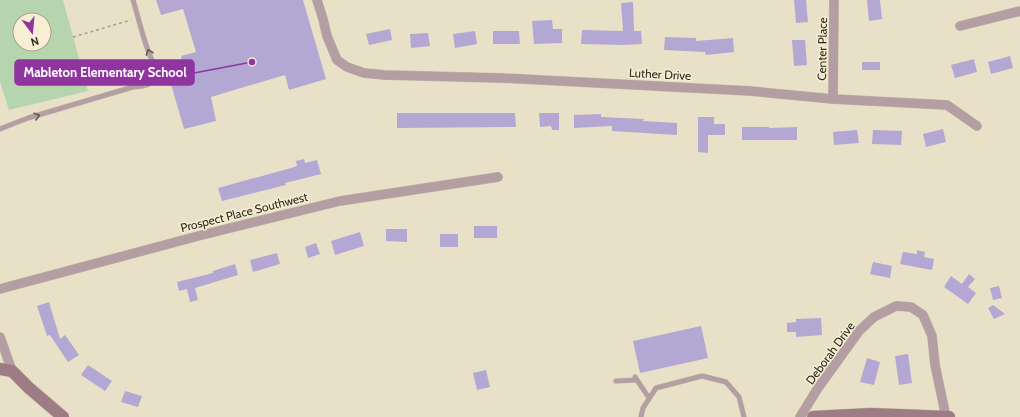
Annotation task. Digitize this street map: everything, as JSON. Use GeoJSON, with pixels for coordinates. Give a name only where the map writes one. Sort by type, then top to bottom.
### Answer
{"type":"FeatureCollection","features":[{"type":"Feature","properties":{"kind":"street","name":"Luther Drive"},"geometry":{"type":"LineString","coordinates":[[317,0],[327,36],[337,60],[347,67],[364,73],[385,75],[532,79],[750,91],[833,99],[947,105],[978,126]]}},
{"type":"Feature","properties":{"kind":"street","name":"Center Place"},"geometry":{"type":"LineString","coordinates":[[833,99],[834,0]]}},
{"type":"Feature","properties":{"kind":"street"},"geometry":{"type":"LineString","coordinates":[[960,26],[1020,11]]}},
{"type":"Feature","properties":{"kind":"street","name":"Prospect Place Southwest"},"geometry":{"type":"LineString","coordinates":[[0,289],[202,235],[340,201],[498,177]]}},
{"type":"Feature","properties":{"kind":"street","name":"Deborah Drive"},"geometry":{"type":"LineString","coordinates":[[800,417],[818,388],[858,331],[874,317],[896,306],[911,307],[923,315],[932,336],[935,365],[946,417]]}},
{"type":"Feature","properties":{"kind":"street"},"geometry":{"type":"LineString","coordinates":[[0,337],[6,370],[63,417]]}},
{"type":"Feature","properties":{"kind":"street"},"geometry":{"type":"LineString","coordinates":[[813,417],[871,414],[949,417]]}},
{"type":"Feature","properties":{"kind":"lane"},"geometry":{"type":"LineString","coordinates":[[0,129],[28,118],[133,87],[148,86],[157,74],[157,68],[150,57],[133,0]]}},
{"type":"Feature","properties":{"kind":"lane"},"geometry":{"type":"LineString","coordinates":[[641,417],[643,408],[656,388],[702,376],[726,382],[739,397],[744,417]]}},
{"type":"Feature","properties":{"kind":"lane"},"geometry":{"type":"LineString","coordinates":[[616,381],[636,378],[649,398]]}},
{"type":"Feature","properties":{"kind":"path"},"geometry":{"type":"LineString","coordinates":[[73,37],[138,17]]}},
{"type":"Feature","properties":{"kind":"green space"},"geometry":{"type":"Polygon","coordinates":[[[0,0],[63,0],[88,91],[9,110],[0,82],[0,0]]]}},
{"type":"Feature","properties":{"kind":"building"},"geometry":{"type":"Polygon","coordinates":[[[156,0],[303,0],[326,79],[289,90],[285,75],[211,97],[216,121],[184,129],[168,74],[184,68],[181,56],[196,52],[183,9],[161,15],[156,0]]]}},
{"type":"Feature","properties":{"kind":"building"},"geometry":{"type":"Polygon","coordinates":[[[794,0],[806,0],[808,22],[796,23],[794,0]]]}},
{"type":"Feature","properties":{"kind":"building"},"geometry":{"type":"Polygon","coordinates":[[[867,0],[880,0],[882,19],[869,21],[867,0]]]}},
{"type":"Feature","properties":{"kind":"building"},"geometry":{"type":"Polygon","coordinates":[[[633,2],[634,31],[641,31],[642,44],[581,44],[582,30],[623,31],[621,3],[633,2]]]}},
{"type":"Feature","properties":{"kind":"building"},"geometry":{"type":"Polygon","coordinates":[[[552,20],[553,29],[562,29],[562,43],[534,44],[532,21],[552,20]]]}},
{"type":"Feature","properties":{"kind":"building"},"geometry":{"type":"Polygon","coordinates":[[[390,29],[392,40],[369,45],[366,34],[390,29]]]}},
{"type":"Feature","properties":{"kind":"building"},"geometry":{"type":"Polygon","coordinates":[[[475,31],[477,44],[455,48],[453,34],[475,31]]]}},
{"type":"Feature","properties":{"kind":"building"},"geometry":{"type":"Polygon","coordinates":[[[493,31],[519,31],[520,44],[493,44],[493,31]]]}},
{"type":"Feature","properties":{"kind":"building"},"geometry":{"type":"Polygon","coordinates":[[[428,33],[430,46],[411,48],[410,34],[428,33]]]}},
{"type":"Feature","properties":{"kind":"building"},"geometry":{"type":"Polygon","coordinates":[[[665,37],[696,38],[696,41],[733,38],[734,52],[706,55],[705,52],[664,50],[665,37]]]}},
{"type":"Feature","properties":{"kind":"building"},"geometry":{"type":"Polygon","coordinates":[[[792,40],[805,40],[807,65],[794,66],[792,40]]]}},
{"type":"Feature","properties":{"kind":"building"},"geometry":{"type":"Polygon","coordinates":[[[1010,56],[1013,68],[991,74],[988,62],[1010,56]]]}},
{"type":"Feature","properties":{"kind":"building"},"geometry":{"type":"Polygon","coordinates":[[[974,59],[977,72],[955,78],[951,65],[974,59]]]}},
{"type":"Feature","properties":{"kind":"building"},"geometry":{"type":"Polygon","coordinates":[[[862,62],[880,62],[880,70],[862,70],[862,62]]]}},
{"type":"Feature","properties":{"kind":"building"},"geometry":{"type":"Polygon","coordinates":[[[397,113],[515,113],[516,127],[397,128],[397,113]]]}},
{"type":"Feature","properties":{"kind":"building"},"geometry":{"type":"Polygon","coordinates":[[[539,113],[559,113],[559,130],[552,130],[551,126],[540,127],[539,113]]]}},
{"type":"Feature","properties":{"kind":"building"},"geometry":{"type":"Polygon","coordinates":[[[601,114],[601,117],[644,119],[643,121],[677,123],[677,135],[612,131],[612,126],[574,128],[574,115],[601,114]]]}},
{"type":"Feature","properties":{"kind":"building"},"geometry":{"type":"Polygon","coordinates":[[[698,117],[714,117],[714,124],[725,124],[725,135],[708,135],[708,153],[698,152],[698,117]]]}},
{"type":"Feature","properties":{"kind":"building"},"geometry":{"type":"Polygon","coordinates":[[[742,127],[797,127],[797,140],[742,140],[742,127]]]}},
{"type":"Feature","properties":{"kind":"building"},"geometry":{"type":"Polygon","coordinates":[[[943,129],[946,142],[926,147],[923,134],[943,129]]]}},
{"type":"Feature","properties":{"kind":"building"},"geometry":{"type":"Polygon","coordinates":[[[857,130],[859,143],[834,145],[833,132],[857,130]]]}},
{"type":"Feature","properties":{"kind":"building"},"geometry":{"type":"Polygon","coordinates":[[[873,130],[902,131],[901,145],[872,144],[873,130]]]}},
{"type":"Feature","properties":{"kind":"building"},"geometry":{"type":"Polygon","coordinates":[[[304,159],[305,163],[317,160],[321,174],[285,183],[286,185],[222,201],[218,188],[297,166],[296,161],[304,159]]]}},
{"type":"Feature","properties":{"kind":"building"},"geometry":{"type":"Polygon","coordinates":[[[474,226],[497,226],[497,238],[474,238],[474,226]]]}},
{"type":"Feature","properties":{"kind":"building"},"geometry":{"type":"Polygon","coordinates":[[[386,229],[407,229],[407,242],[386,241],[386,229]]]}},
{"type":"Feature","properties":{"kind":"building"},"geometry":{"type":"Polygon","coordinates":[[[360,232],[364,246],[335,255],[331,241],[360,232]]]}},
{"type":"Feature","properties":{"kind":"building"},"geometry":{"type":"Polygon","coordinates":[[[440,234],[458,234],[458,247],[440,247],[440,234]]]}},
{"type":"Feature","properties":{"kind":"building"},"geometry":{"type":"Polygon","coordinates":[[[316,243],[320,254],[308,258],[305,247],[316,243]]]}},
{"type":"Feature","properties":{"kind":"building"},"geometry":{"type":"Polygon","coordinates":[[[917,250],[925,252],[924,257],[934,259],[932,270],[900,264],[903,252],[917,254],[917,250]]]}},
{"type":"Feature","properties":{"kind":"building"},"geometry":{"type":"Polygon","coordinates":[[[277,253],[280,264],[253,272],[250,260],[277,253]]]}},
{"type":"Feature","properties":{"kind":"building"},"geometry":{"type":"Polygon","coordinates":[[[873,262],[892,266],[890,278],[870,274],[873,262]]]}},
{"type":"Feature","properties":{"kind":"building"},"geometry":{"type":"Polygon","coordinates":[[[235,264],[238,275],[195,288],[198,300],[190,302],[187,289],[179,291],[177,282],[213,273],[213,271],[235,264]]]}},
{"type":"Feature","properties":{"kind":"building"},"geometry":{"type":"Polygon","coordinates":[[[969,274],[975,279],[968,287],[976,293],[968,304],[944,287],[951,276],[962,284],[969,274]]]}},
{"type":"Feature","properties":{"kind":"building"},"geometry":{"type":"Polygon","coordinates":[[[999,286],[1002,298],[993,300],[990,288],[999,286]]]}},
{"type":"Feature","properties":{"kind":"building"},"geometry":{"type":"Polygon","coordinates":[[[49,302],[60,339],[65,335],[79,355],[68,362],[50,335],[47,336],[37,306],[49,302]]]}},
{"type":"Feature","properties":{"kind":"building"},"geometry":{"type":"Polygon","coordinates":[[[993,305],[1005,314],[994,319],[988,308],[993,305]]]}},
{"type":"Feature","properties":{"kind":"building"},"geometry":{"type":"Polygon","coordinates":[[[821,318],[822,335],[796,337],[796,332],[787,332],[787,323],[796,322],[796,319],[821,318]]]}},
{"type":"Feature","properties":{"kind":"building"},"geometry":{"type":"Polygon","coordinates":[[[701,326],[708,358],[640,373],[633,341],[701,326]]]}},
{"type":"Feature","properties":{"kind":"building"},"geometry":{"type":"Polygon","coordinates":[[[908,354],[912,383],[899,385],[895,356],[908,354]]]}},
{"type":"Feature","properties":{"kind":"building"},"geometry":{"type":"Polygon","coordinates":[[[867,358],[880,362],[874,385],[860,382],[867,358]]]}},
{"type":"Feature","properties":{"kind":"building"},"geometry":{"type":"Polygon","coordinates":[[[88,365],[112,381],[105,391],[81,375],[88,365]]]}},
{"type":"Feature","properties":{"kind":"building"},"geometry":{"type":"Polygon","coordinates":[[[486,370],[490,387],[477,390],[473,373],[486,370]]]}},
{"type":"Feature","properties":{"kind":"building"},"geometry":{"type":"Polygon","coordinates":[[[125,391],[142,396],[138,407],[121,402],[125,391]]]}},
{"type":"Feature","properties":{"kind":"place","name":"Mableton Elementary School"},"geometry":{"type":"Point","coordinates":[252,62]}}]}
